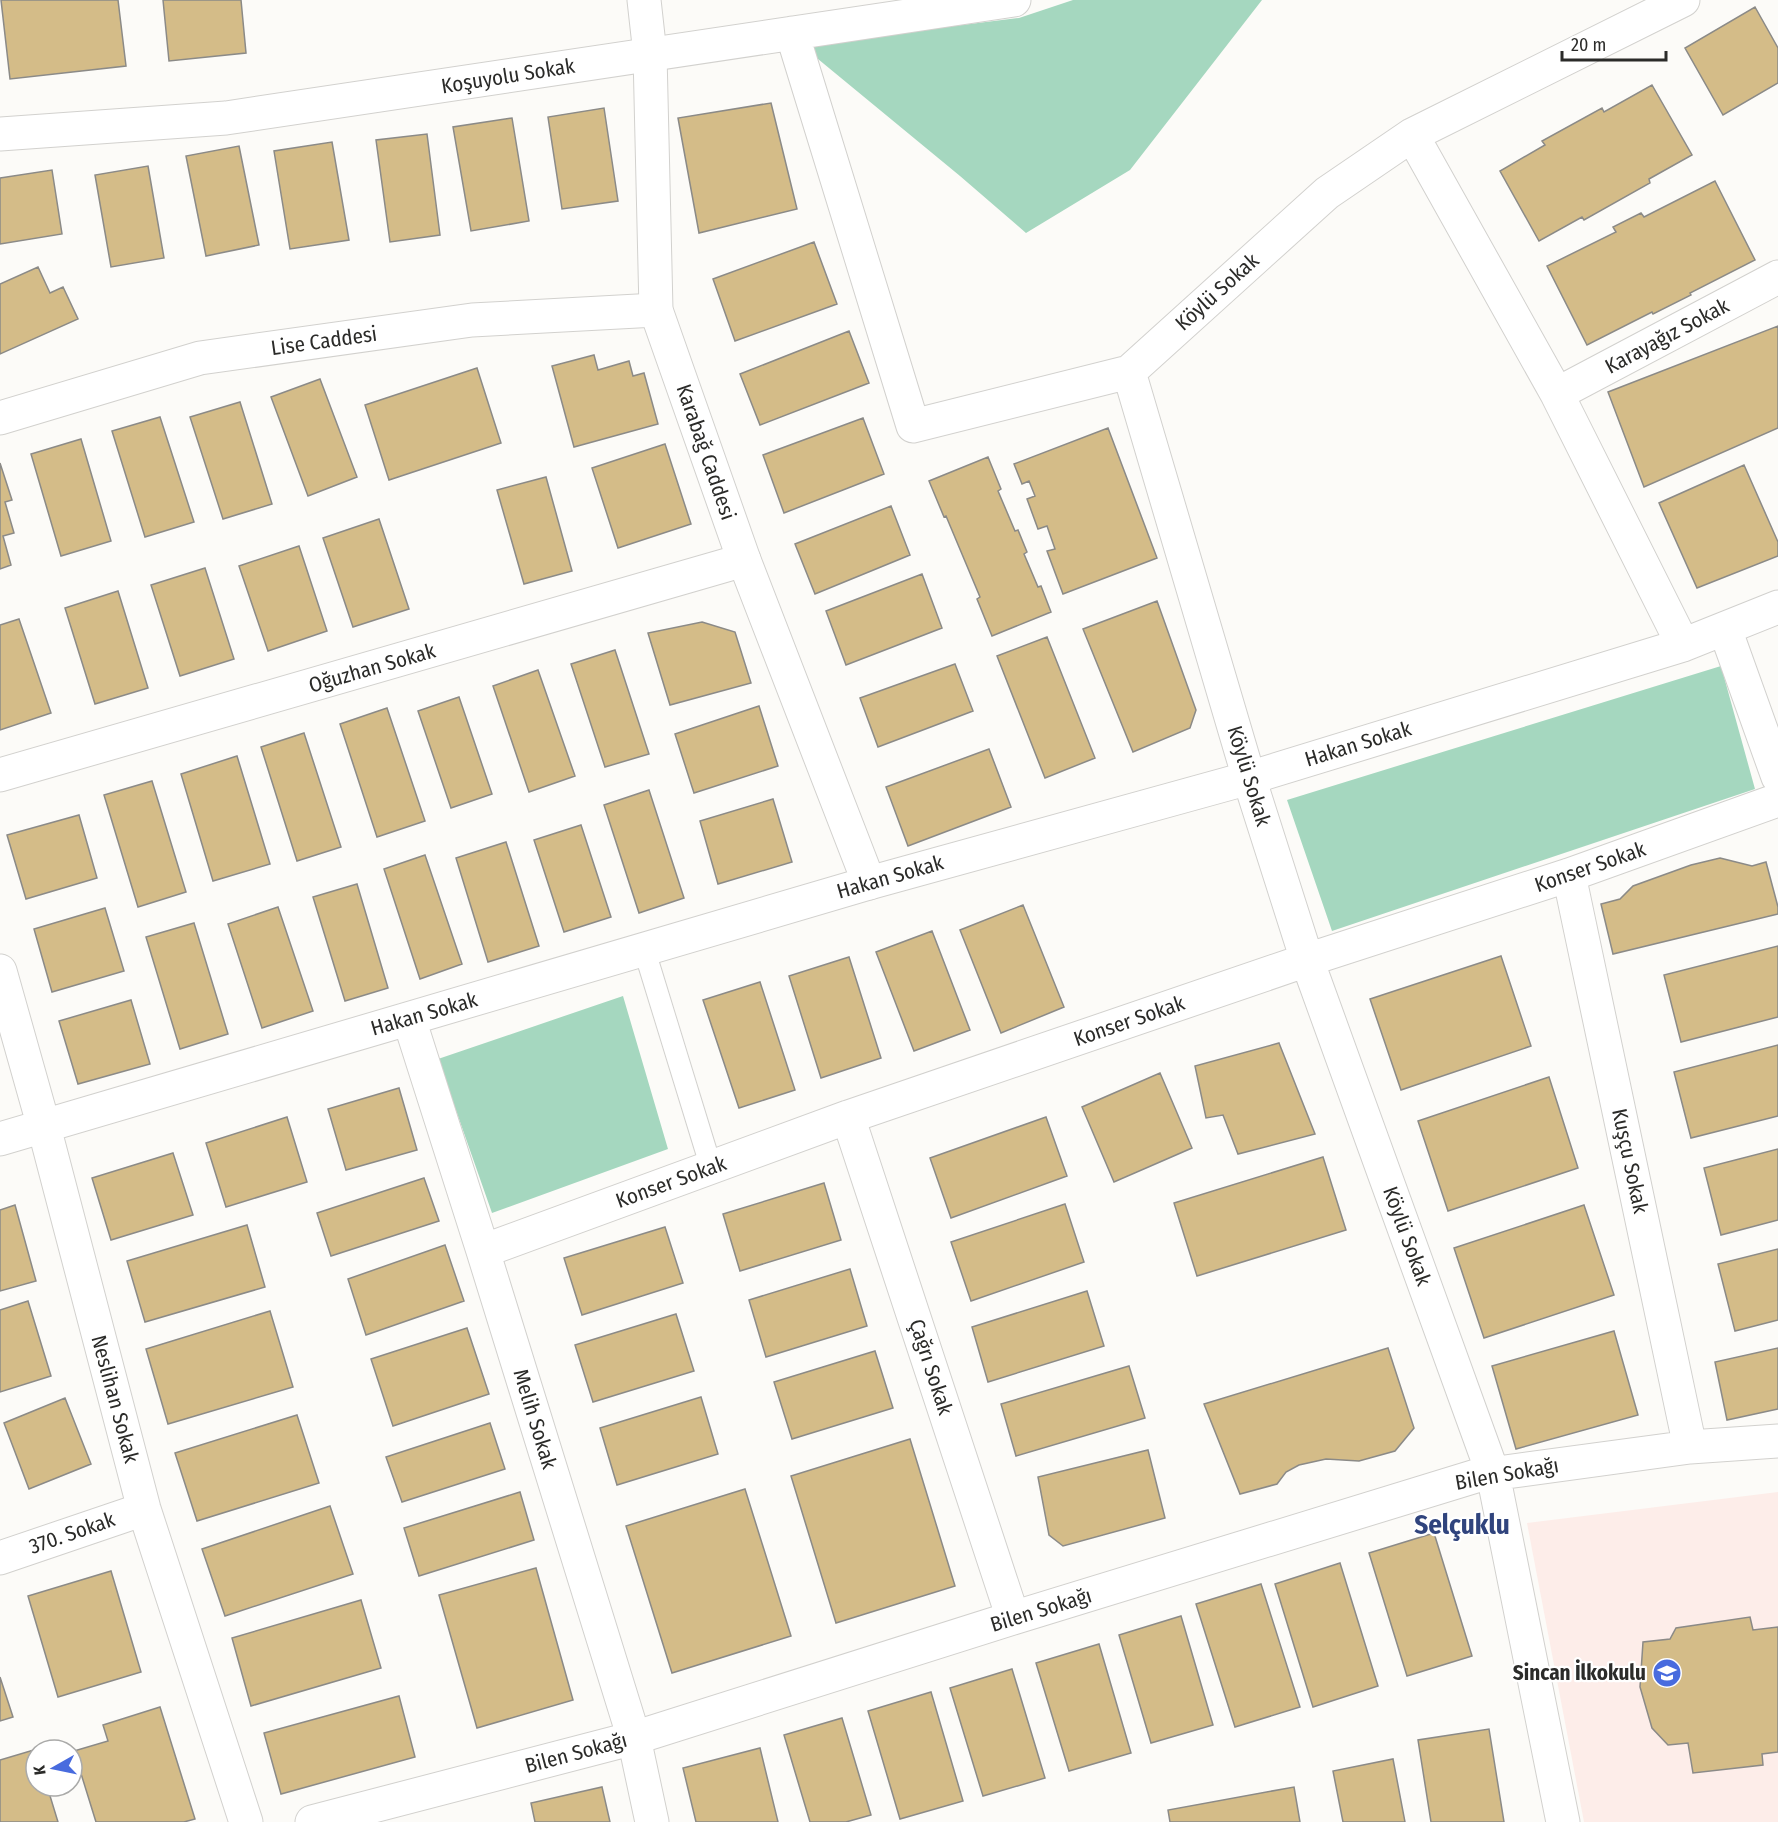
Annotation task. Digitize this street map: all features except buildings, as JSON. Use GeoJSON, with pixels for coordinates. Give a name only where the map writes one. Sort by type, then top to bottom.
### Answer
{"type":"FeatureCollection","features":[{"type":"Feature","properties":{"kind":"street","name":"Karabağ Caddesi"},"geometry":{"type":"LineString","coordinates":[[644,0],[650,54],[656,310],[744,560],[869,883]]}},
{"type":"Feature","properties":{"kind":"street","name":"Koşuyolu Sokak"},"geometry":{"type":"LineString","coordinates":[[0,134],[226,118],[1014,0]]}},
{"type":"Feature","properties":{"kind":"street","name":"Köylü Sokak"},"geometry":{"type":"LineString","coordinates":[[1563,1822],[1493,1474],[1307,960],[1249,778],[1129,372],[1327,193],[1412,135],[1683,0]]}},
{"type":"Feature","properties":{"kind":"street"},"geometry":{"type":"LineString","coordinates":[[792,33],[913,426],[1129,372]]}},
{"type":"Feature","properties":{"kind":"street"},"geometry":{"type":"LineString","coordinates":[[1412,135],[1557,394],[1683,645]]}},
{"type":"Feature","properties":{"kind":"street","name":"Karayağız Sokak"},"geometry":{"type":"LineString","coordinates":[[1557,394],[1778,277]]}},
{"type":"Feature","properties":{"kind":"street","name":"Lise Caddesi"},"geometry":{"type":"LineString","coordinates":[[0,418],[200,358],[472,320],[656,310]]}},
{"type":"Feature","properties":{"kind":"street","name":"Oğuzhan Sokak"},"geometry":{"type":"LineString","coordinates":[[0,776],[744,560]]}},
{"type":"Feature","properties":{"kind":"street","name":"Hakan Sokak"},"geometry":{"type":"LineString","coordinates":[[0,1140],[869,883],[1249,778],[1683,645],[1778,608]]}},
{"type":"Feature","properties":{"kind":"street"},"geometry":{"type":"LineString","coordinates":[[1725,628],[1778,777]]}},
{"type":"Feature","properties":{"kind":"street","name":"Konser Sokak"},"geometry":{"type":"LineString","coordinates":[[483,1251],[848,1117],[1307,960],[1569,875],[1778,800]]}},
{"type":"Feature","properties":{"kind":"street","name":"Kuşçu Sokak"},"geometry":{"type":"LineString","coordinates":[[1569,875],[1690,1447]]}},
{"type":"Feature","properties":{"kind":"street","name":"Neslihan Sokak"},"geometry":{"type":"LineString","coordinates":[[0,971],[44,1127],[144,1509],[246,1822]]}},
{"type":"Feature","properties":{"kind":"street","name":"Melih Sokak"},"geometry":{"type":"LineString","coordinates":[[409,1019],[634,1738],[652,1822]]}},
{"type":"Feature","properties":{"kind":"street","name":"Çağrı Sokak"},"geometry":{"type":"LineString","coordinates":[[848,1117],[1013,1618]]}},
{"type":"Feature","properties":{"kind":"street","name":"Bilen Sokağı"},"geometry":{"type":"LineString","coordinates":[[312,1822],[634,1738],[1013,1618],[1476,1476],[1690,1447],[1778,1441]]}},
{"type":"Feature","properties":{"kind":"street","name":"370. Sokak"},"geometry":{"type":"LineString","coordinates":[[0,1558],[144,1509]]}},
{"type":"Feature","properties":{"kind":"lane"},"geometry":{"type":"LineString","coordinates":[[644,949],[711,1167]]}},
{"type":"Feature","properties":{"kind":"shaded area","name":"Sincan İlkokulu"},"geometry":{"type":"Polygon","coordinates":[[[1778,1492],[1778,1822],[1584,1822],[1527,1523],[1778,1492]]]}},
{"type":"Feature","properties":{"kind":"green space"},"geometry":{"type":"Polygon","coordinates":[[[1073,0],[1262,0],[1130,170],[1026,233],[801,45],[1019,18],[1073,0]]]}},
{"type":"Feature","properties":{"kind":"green space"},"geometry":{"type":"Polygon","coordinates":[[[1721,666],[1755,789],[1332,931],[1287,800],[1721,666]]]}},
{"type":"Feature","properties":{"kind":"green space"},"geometry":{"type":"Polygon","coordinates":[[[623,996],[668,1149],[492,1213],[438,1059],[623,996]]]}},
{"type":"Feature","properties":{"kind":"place","name":"Sincan İlkokulu"},"geometry":{"type":"Point","coordinates":[1667,1673]}},
{"type":"Feature","properties":{"kind":"district","name":"Selçuklu"},"geometry":{"type":"Point","coordinates":[1462,1525]}}]}
